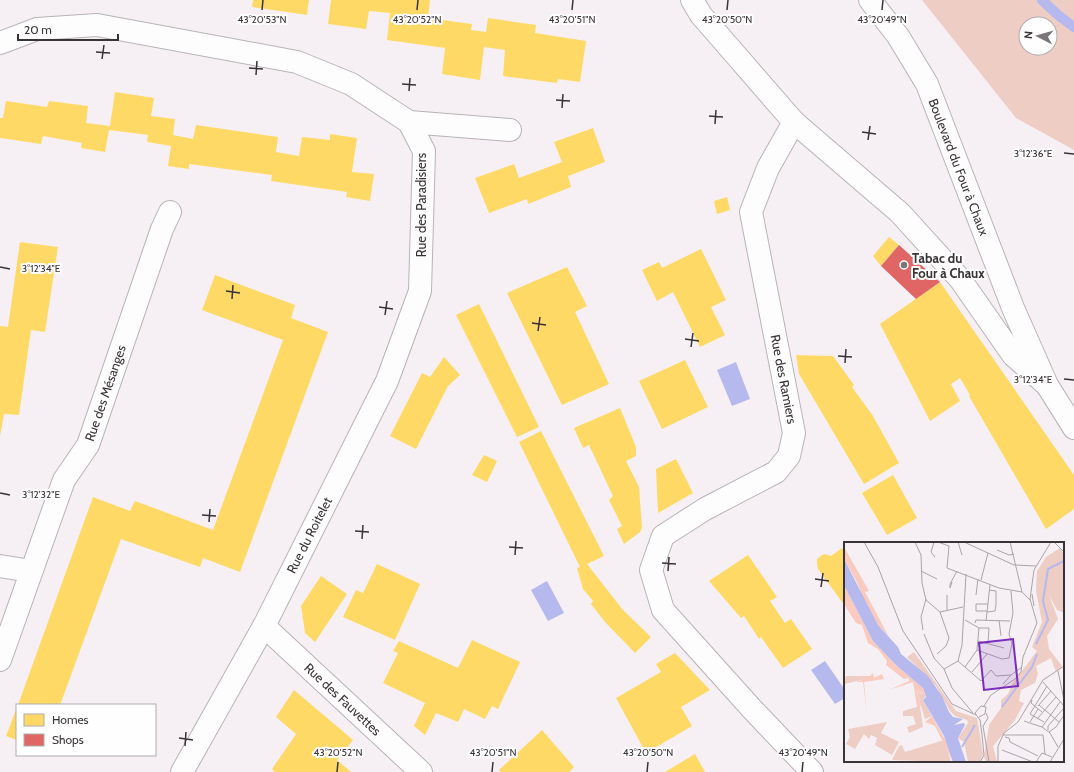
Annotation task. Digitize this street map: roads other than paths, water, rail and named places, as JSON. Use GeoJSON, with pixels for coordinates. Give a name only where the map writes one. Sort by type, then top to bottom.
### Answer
{"type":"FeatureCollection","features":[{"type":"Feature","properties":{"kind":"street"},"geometry":{"type":"LineString","coordinates":[[692,0],[701,15],[794,122],[900,213],[960,279],[1013,355],[1047,385]]}},
{"type":"Feature","properties":{"kind":"street","name":"Boulevard du Four à Chaux"},"geometry":{"type":"LineString","coordinates":[[870,0],[898,36],[927,84],[1013,308],[1047,385],[1074,428]]}},
{"type":"Feature","properties":{"kind":"street","name":"Rue des Paradisiers"},"geometry":{"type":"LineString","coordinates":[[0,43],[37,30],[97,25],[297,62],[351,84],[409,122],[510,130]]}},
{"type":"Feature","properties":{"kind":"street","name":"Rue des Paradisiers"},"geometry":{"type":"LineString","coordinates":[[409,122],[424,151],[420,291]]}},
{"type":"Feature","properties":{"kind":"street","name":"Rue des Ramiers"},"geometry":{"type":"LineString","coordinates":[[794,122],[768,168],[751,212],[794,433],[789,456],[776,472],[705,509],[663,536],[651,570],[663,610],[752,709],[812,772]]}},
{"type":"Feature","properties":{"kind":"street","name":"Rue des Mésanges"},"geometry":{"type":"LineString","coordinates":[[0,660],[64,480],[88,445],[162,229],[170,212]]}},
{"type":"Feature","properties":{"kind":"street","name":"Rue du Roitelet"},"geometry":{"type":"LineString","coordinates":[[182,772],[264,626],[386,381],[420,291]]}},
{"type":"Feature","properties":{"kind":"street"},"geometry":{"type":"LineString","coordinates":[[0,566],[31,571]]}},
{"type":"Feature","properties":{"kind":"street","name":"Rue des Fauvettes"},"geometry":{"type":"LineString","coordinates":[[264,626],[421,772]]}},
{"type":"Feature","properties":{"kind":"water"},"geometry":{"type":"Polygon","coordinates":[[[736,362],[750,399],[732,406],[717,370],[736,362]]]}},
{"type":"Feature","properties":{"kind":"water"},"geometry":{"type":"Polygon","coordinates":[[[547,581],[564,613],[548,621],[531,590],[547,581]]]}},
{"type":"Feature","properties":{"kind":"water"},"geometry":{"type":"Polygon","coordinates":[[[825,661],[844,689],[844,699],[835,704],[811,670],[825,661]]]}},
{"type":"Feature","properties":{"kind":"waterway"},"geometry":{"type":"LineString","coordinates":[[1042,0],[1074,27]]}},
{"type":"Feature","properties":{"kind":"place","name":"Tabac du Four à Chaux"},"geometry":{"type":"Point","coordinates":[904,265]}}]}
